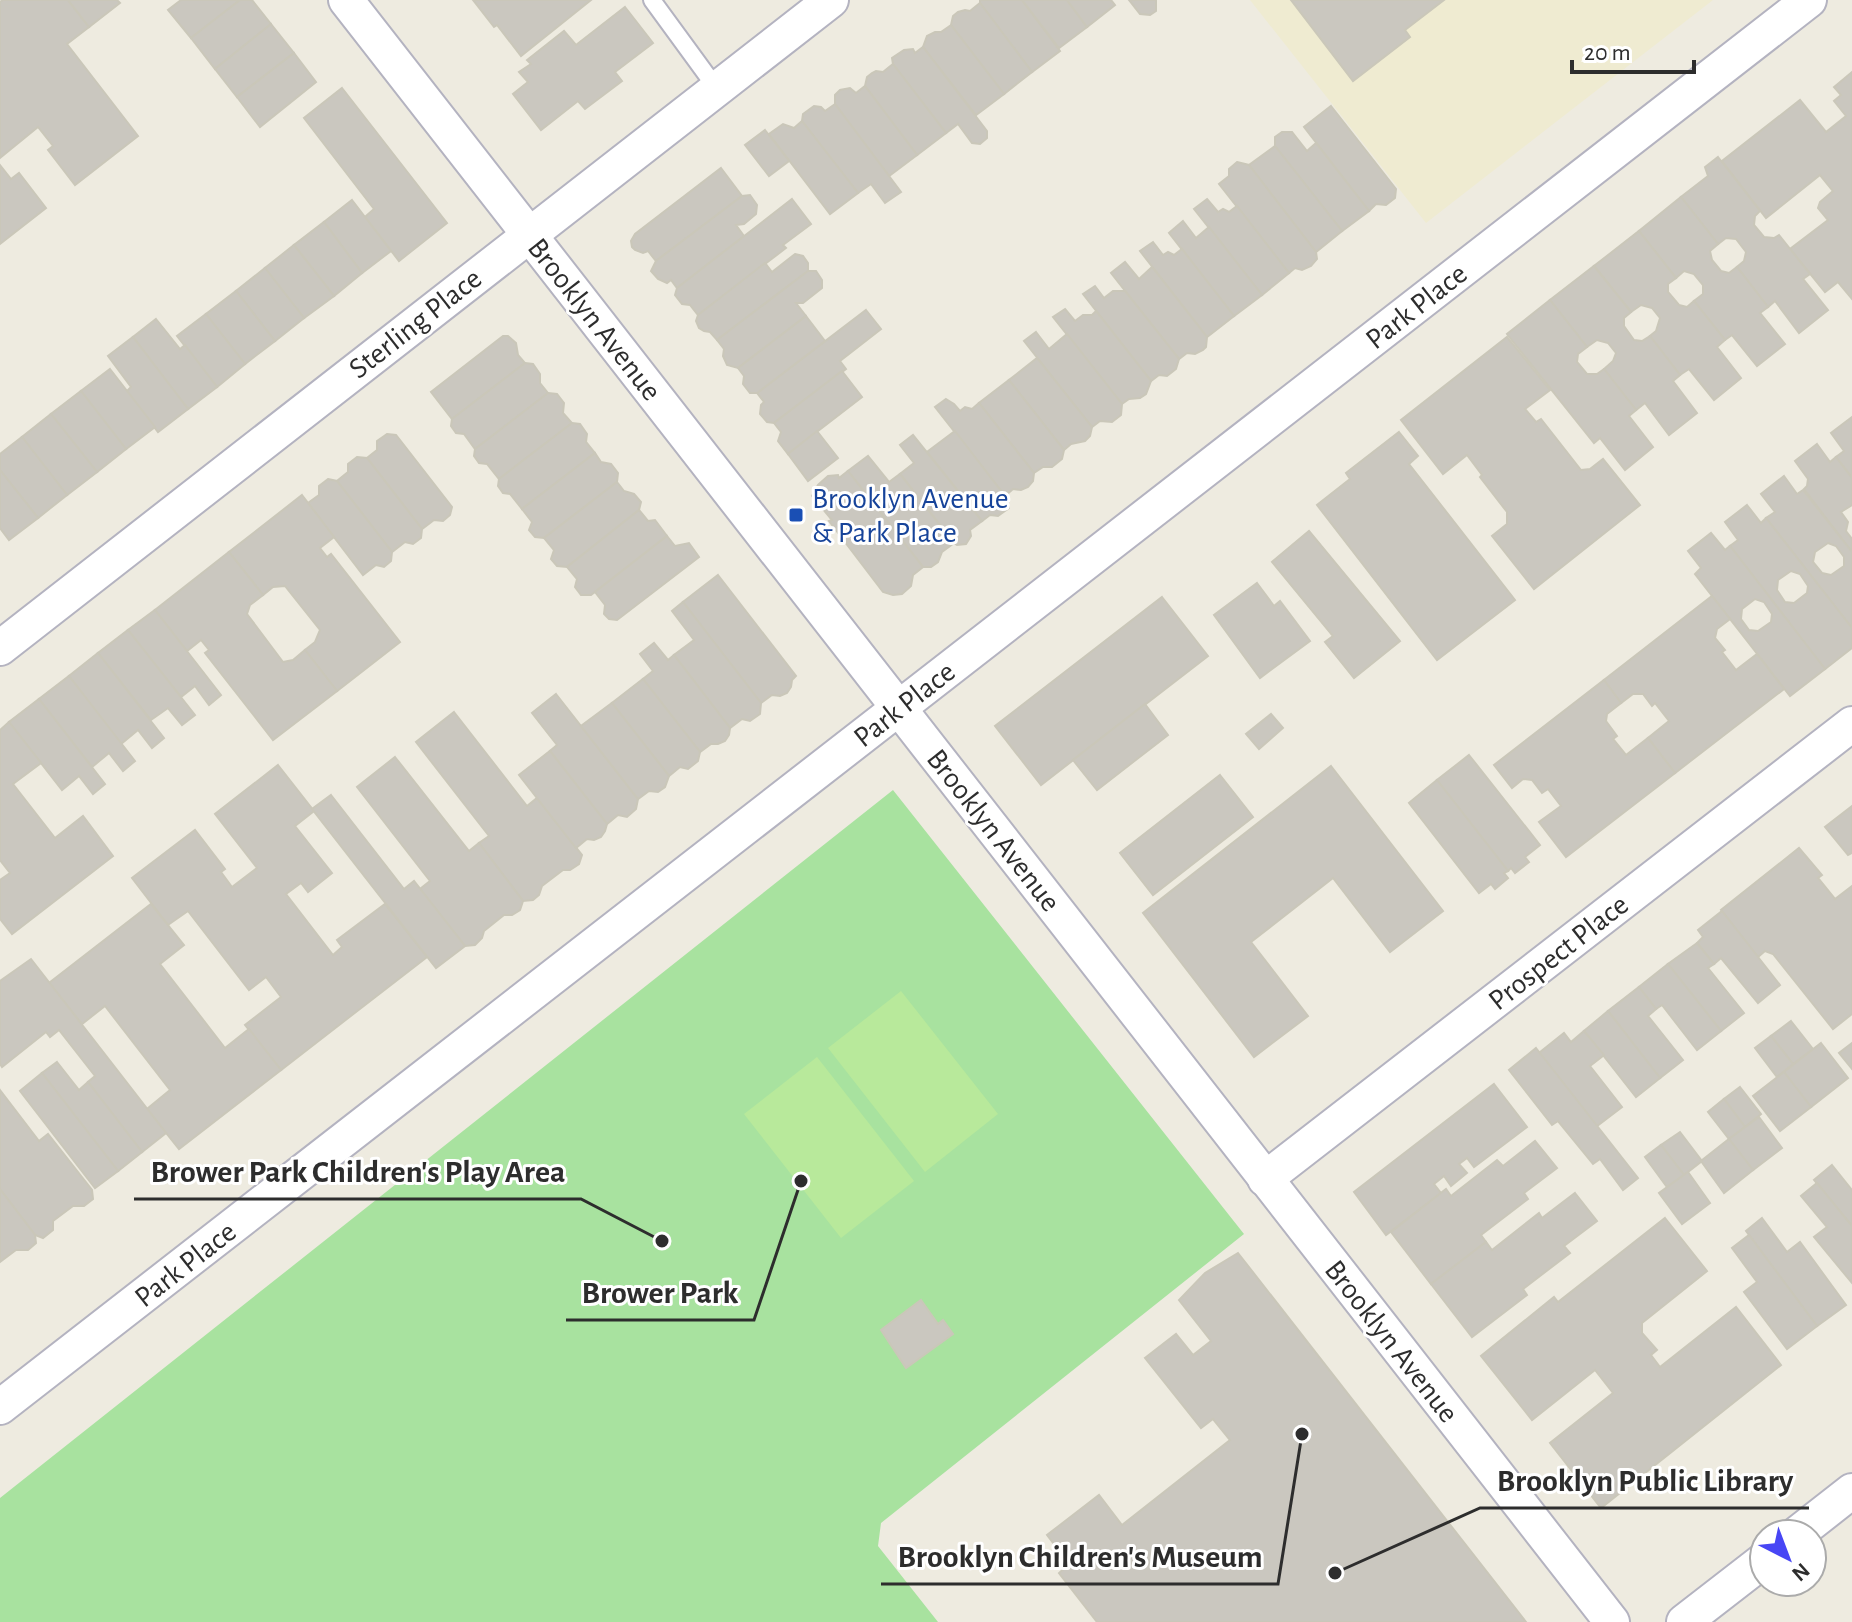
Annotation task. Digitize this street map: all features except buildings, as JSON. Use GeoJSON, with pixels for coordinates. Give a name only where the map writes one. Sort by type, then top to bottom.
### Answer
{"type":"FeatureCollection","features":[{"type":"Feature","properties":{"kind":"street","name":"Brooklyn Avenue"},"geometry":{"type":"LineString","coordinates":[[346,0],[1612,1622]]}},
{"type":"Feature","properties":{"kind":"street","name":"Sterling Place"},"geometry":{"type":"LineString","coordinates":[[0,648],[831,0]]}},
{"type":"Feature","properties":{"kind":"street","name":"Park Place"},"geometry":{"type":"LineString","coordinates":[[0,1407],[1809,0]]}},
{"type":"Feature","properties":{"kind":"street","name":"Prospect Place"},"geometry":{"type":"LineString","coordinates":[[1265,1179],[1852,724]]}},
{"type":"Feature","properties":{"kind":"street"},"geometry":{"type":"LineString","coordinates":[[1817,1518],[1852,1491]]}},
{"type":"Feature","properties":{"kind":"street"},"geometry":{"type":"LineString","coordinates":[[1684,1622],[1748,1572]]}},
{"type":"Feature","properties":{"kind":"lane"},"geometry":{"type":"LineString","coordinates":[[652,0],[717,89]]}},
{"type":"Feature","properties":{"kind":"shaded area"},"geometry":{"type":"Polygon","coordinates":[[[1250,0],[1713,0],[1426,223],[1250,0]]]}},
{"type":"Feature","properties":{"kind":"green space"},"geometry":{"type":"Polygon","coordinates":[[[893,790],[1244,1234],[881,1523],[878,1546],[938,1622],[0,1622],[0,1498],[893,790]]]}},
{"type":"Feature","properties":{"kind":"green space"},"geometry":{"type":"Polygon","coordinates":[[[901,991],[998,1114],[925,1172],[828,1048],[901,991]]]}},
{"type":"Feature","properties":{"kind":"green space"},"geometry":{"type":"Polygon","coordinates":[[[817,1057],[914,1181],[841,1238],[744,1114],[817,1057]]]}},
{"type":"Feature","properties":{"kind":"place","name":"Brooklyn Avenue & Park Place"},"geometry":{"type":"Point","coordinates":[796,515]}},
{"type":"Feature","properties":{"kind":"place","name":"Brower Park"},"geometry":{"type":"Point","coordinates":[801,1181]}},
{"type":"Feature","properties":{"kind":"place","name":"Brower Park Children's Play Area"},"geometry":{"type":"Point","coordinates":[662,1241]}},
{"type":"Feature","properties":{"kind":"place","name":"Brooklyn Children's Museum"},"geometry":{"type":"Point","coordinates":[1302,1434]}},
{"type":"Feature","properties":{"kind":"place","name":"Brooklyn Public Library"},"geometry":{"type":"Point","coordinates":[1335,1573]}}]}
